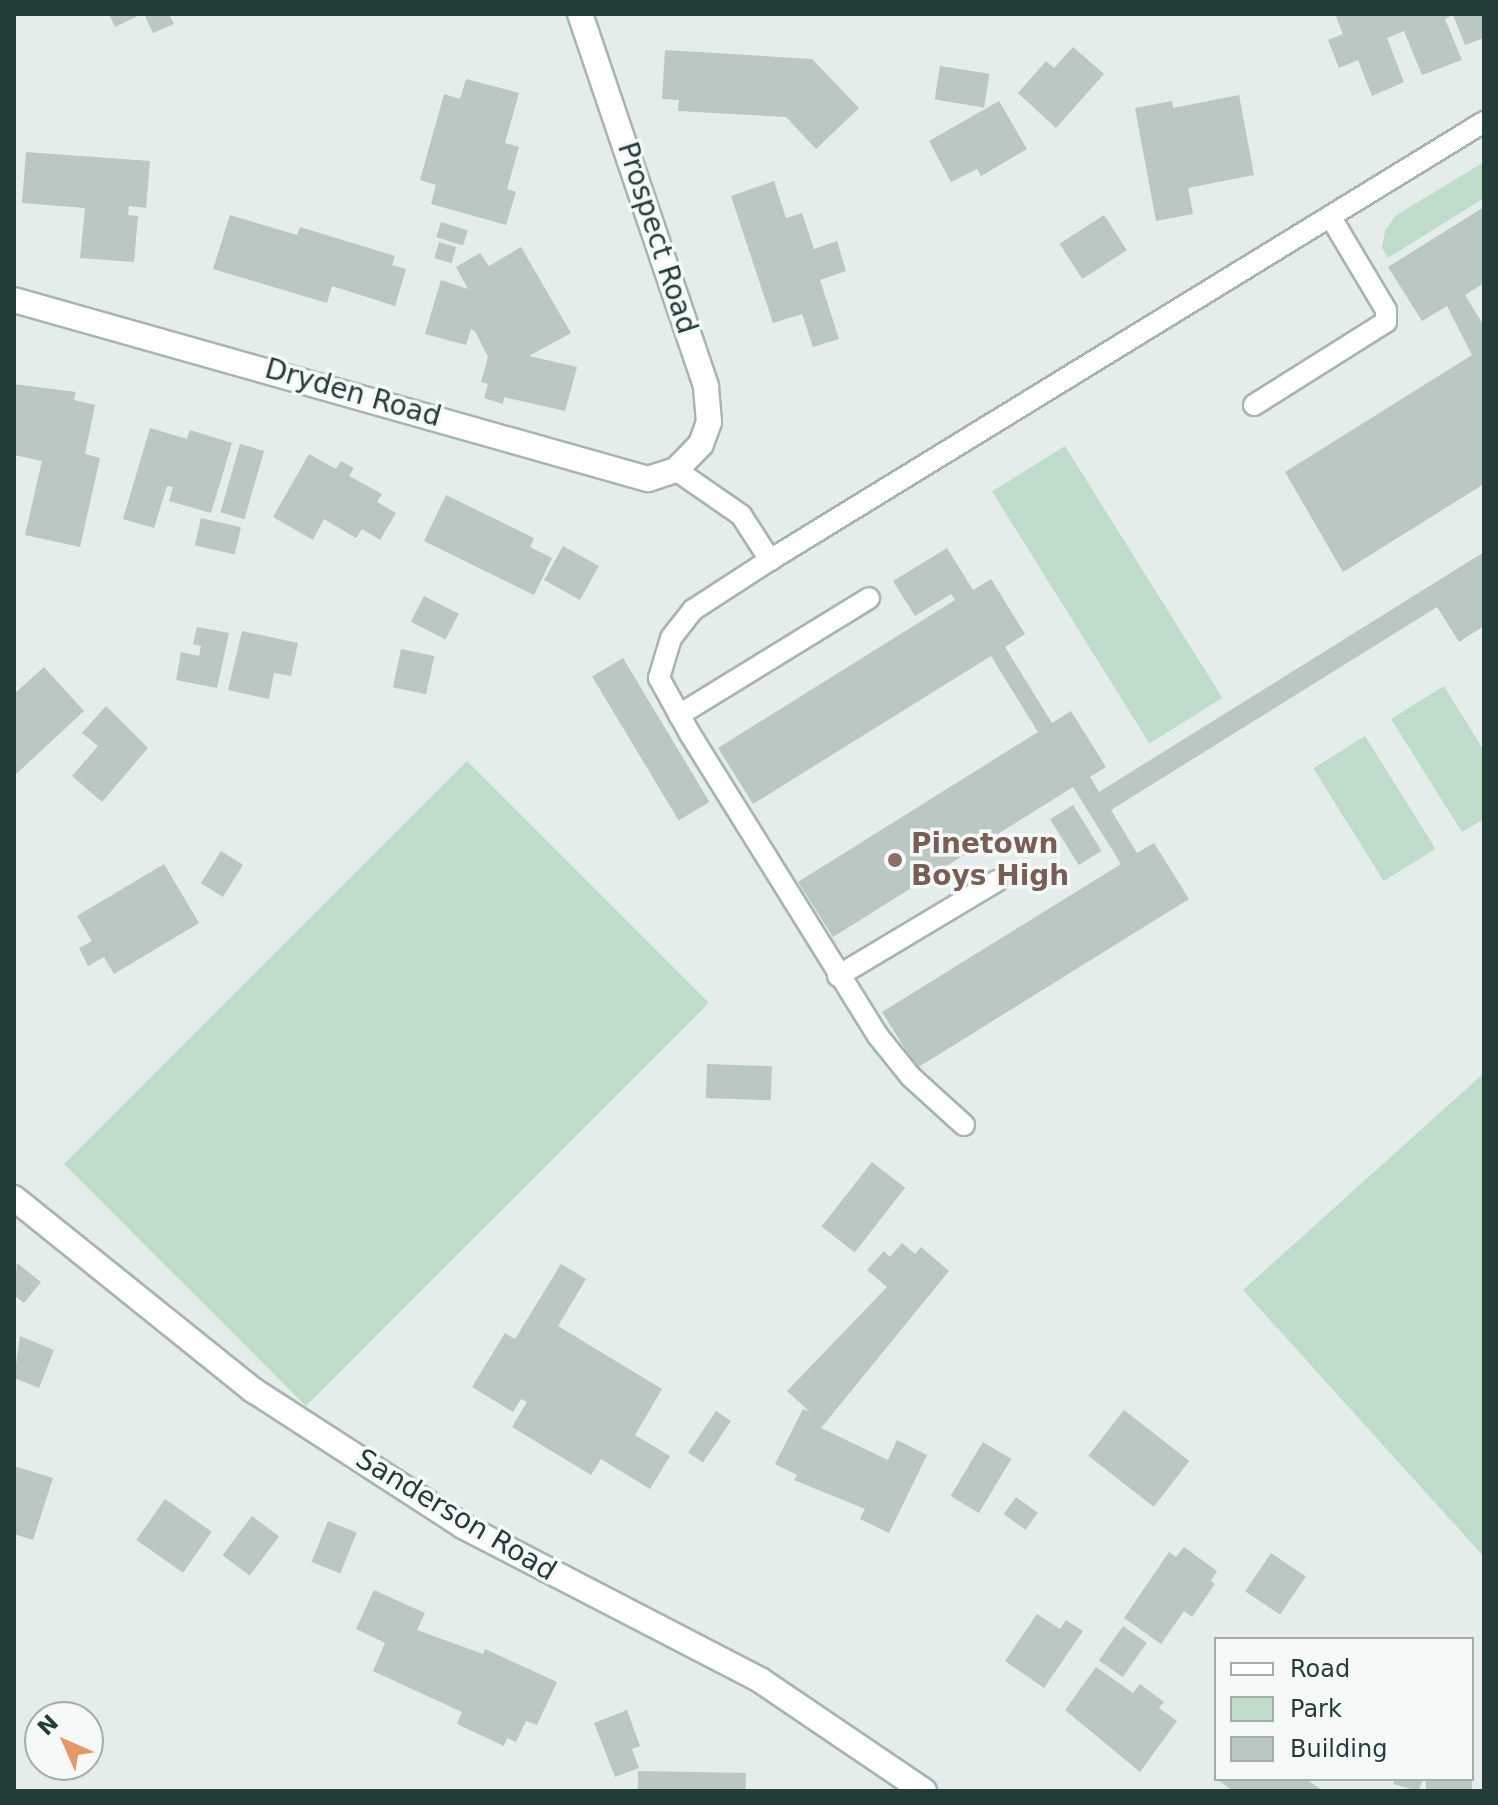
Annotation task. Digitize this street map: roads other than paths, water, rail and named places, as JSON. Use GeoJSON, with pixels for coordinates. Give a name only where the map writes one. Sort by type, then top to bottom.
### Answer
{"type":"FeatureCollection","features":[{"type":"Feature","properties":{"kind":"street","name":"Prospect Road"},"geometry":{"type":"LineString","coordinates":[[580,14],[706,386],[709,422],[682,466]]}},
{"type":"Feature","properties":{"kind":"street","name":"Dryden Road"},"geometry":{"type":"LineString","coordinates":[[14,300],[648,479],[682,466]]}},
{"type":"Feature","properties":{"kind":"street","name":"Sanderson Road"},"geometry":{"type":"LineString","coordinates":[[14,1198],[253,1390],[463,1526],[760,1680],[924,1791]]}},
{"type":"Feature","properties":{"kind":"lane"},"geometry":{"type":"LineString","coordinates":[[964,1125],[911,1077],[838,976],[679,715],[659,678],[671,638],[693,610],[770,560],[1484,122]]}},
{"type":"Feature","properties":{"kind":"lane"},"geometry":{"type":"LineString","coordinates":[[1254,405],[1386,322],[1386,310],[1330,216]]}},
{"type":"Feature","properties":{"kind":"lane"},"geometry":{"type":"LineString","coordinates":[[682,466],[741,515],[770,560]]}},
{"type":"Feature","properties":{"kind":"lane"},"geometry":{"type":"LineString","coordinates":[[679,715],[869,598]]}},
{"type":"Feature","properties":{"kind":"lane"},"geometry":{"type":"LineString","coordinates":[[838,976],[997,881]]}},
{"type":"Feature","properties":{"kind":"place","name":"Pinetown Boys High"},"geometry":{"type":"Point","coordinates":[895,860]}}]}
